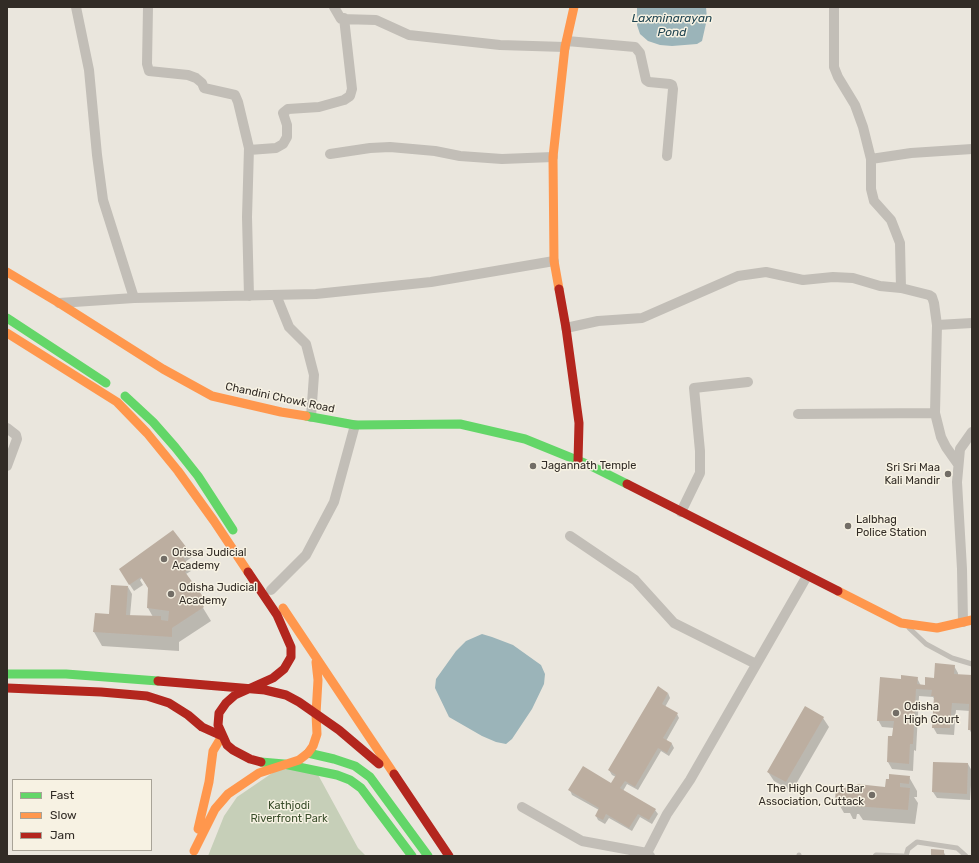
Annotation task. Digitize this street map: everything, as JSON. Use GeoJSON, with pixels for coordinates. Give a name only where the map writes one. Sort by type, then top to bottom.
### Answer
{"type":"FeatureCollection","features":[{"type":"Feature","properties":{"kind":"main road"},"geometry":{"type":"LineString","coordinates":[[574,7],[566,44],[553,157],[554,261],[566,328],[579,423],[578,461]]}},
{"type":"Feature","properties":{"kind":"main road","name":"Chandini Chowk Road"},"geometry":{"type":"LineString","coordinates":[[7,272],[60,303],[163,369],[212,396],[281,412],[355,425],[460,424],[524,439],[589,465],[901,623],[937,628],[968,621]]}},
{"type":"Feature","properties":{"kind":"main road"},"geometry":{"type":"LineString","coordinates":[[7,318],[123,394],[153,422],[198,476],[237,536]]}},
{"type":"Feature","properties":{"kind":"main road"},"geometry":{"type":"LineString","coordinates":[[7,333],[117,402],[147,433],[178,470],[277,615],[291,648],[291,656],[284,669],[273,678],[235,695],[226,703],[219,713],[218,725],[222,736],[233,750],[250,759],[264,763],[284,764],[336,775],[350,780],[361,788],[412,856]]}},
{"type":"Feature","properties":{"kind":"main road"},"geometry":{"type":"LineString","coordinates":[[269,586],[315,658],[449,856]]}},
{"type":"Feature","properties":{"kind":"main road"},"geometry":{"type":"LineString","coordinates":[[193,853],[215,809],[228,794],[259,773],[299,760],[308,753],[313,746],[317,734],[316,714],[318,680],[315,658]]}},
{"type":"Feature","properties":{"kind":"main road"},"geometry":{"type":"LineString","coordinates":[[7,674],[66,674],[248,690],[265,690],[286,695],[299,702],[339,730],[364,750],[399,783]]}},
{"type":"Feature","properties":{"kind":"main road"},"geometry":{"type":"LineString","coordinates":[[7,688],[101,692],[147,696],[169,703],[188,715],[202,727],[222,736]]}},
{"type":"Feature","properties":{"kind":"main road"},"geometry":{"type":"LineString","coordinates":[[193,853],[209,782],[213,751],[222,736]]}},
{"type":"Feature","properties":{"kind":"main road"},"geometry":{"type":"LineString","coordinates":[[308,753],[355,766],[370,777],[428,856]]}},
{"type":"Feature","properties":{"kind":"street"},"geometry":{"type":"LineString","coordinates":[[76,7],[89,70],[103,200],[134,298]]}},
{"type":"Feature","properties":{"kind":"street"},"geometry":{"type":"LineString","coordinates":[[148,7],[147,41],[149,71],[188,75],[196,78],[202,83],[204,88],[235,94],[246,134],[248,150],[247,217],[249,296]]}},
{"type":"Feature","properties":{"kind":"street"},"geometry":{"type":"LineString","coordinates":[[334,7],[341,19],[376,20],[409,35],[500,45],[566,44],[635,47],[640,53],[646,80],[649,82],[672,85],[673,89],[667,156]]}},
{"type":"Feature","properties":{"kind":"street"},"geometry":{"type":"LineString","coordinates":[[834,7],[834,67],[838,77],[855,105],[863,127],[871,159],[870,189],[874,201],[891,220],[900,243],[901,288]]}},
{"type":"Feature","properties":{"kind":"street"},"geometry":{"type":"LineString","coordinates":[[248,150],[276,148],[283,144],[287,137],[287,125],[283,113],[288,109],[319,107],[344,100],[350,96],[352,89],[344,18]]}},
{"type":"Feature","properties":{"kind":"street"},"geometry":{"type":"LineString","coordinates":[[330,154],[370,148],[390,147],[428,150],[460,156],[495,158],[553,157]]}},
{"type":"Feature","properties":{"kind":"street"},"geometry":{"type":"LineString","coordinates":[[871,159],[911,153],[972,149]]}},
{"type":"Feature","properties":{"kind":"street"},"geometry":{"type":"LineString","coordinates":[[60,303],[134,298],[316,294],[431,282],[554,261]]}},
{"type":"Feature","properties":{"kind":"street"},"geometry":{"type":"LineString","coordinates":[[566,328],[598,321],[642,318],[738,276],[766,272],[803,280],[833,276],[853,278],[880,286],[901,288],[928,295],[932,297],[934,303],[936,325],[935,413],[941,437],[946,448],[958,464]]}},
{"type":"Feature","properties":{"kind":"street"},"geometry":{"type":"LineString","coordinates":[[276,295],[289,327],[306,344],[314,375],[311,417]]}},
{"type":"Feature","properties":{"kind":"street"},"geometry":{"type":"LineString","coordinates":[[936,325],[972,323]]}},
{"type":"Feature","properties":{"kind":"street"},"geometry":{"type":"LineString","coordinates":[[681,512],[700,473],[700,451],[694,388],[748,382]]}},
{"type":"Feature","properties":{"kind":"street"},"geometry":{"type":"LineString","coordinates":[[798,414],[935,413]]}},
{"type":"Feature","properties":{"kind":"street"},"geometry":{"type":"LineString","coordinates":[[269,586],[306,555],[334,502],[355,425]]}},
{"type":"Feature","properties":{"kind":"street"},"geometry":{"type":"LineString","coordinates":[[7,428],[16,434],[17,439],[7,466]]}},
{"type":"Feature","properties":{"kind":"street"},"geometry":{"type":"LineString","coordinates":[[968,621],[962,569],[957,482],[960,449],[972,432]]}},
{"type":"Feature","properties":{"kind":"street"},"geometry":{"type":"LineString","coordinates":[[570,536],[634,580],[674,623],[756,664]]}},
{"type":"Feature","properties":{"kind":"street"},"geometry":{"type":"LineString","coordinates":[[522,807],[582,841],[622,852],[648,854],[667,814],[690,780],[807,576]]}},
{"type":"Feature","properties":{"kind":"lane"},"geometry":{"type":"LineString","coordinates":[[904,624],[926,644],[952,658],[972,664]]}},
{"type":"Feature","properties":{"kind":"lane"},"geometry":{"type":"LineString","coordinates":[[875,856],[904,856],[908,849],[917,842],[957,848],[966,856]]}},
{"type":"Feature","properties":{"kind":"green space","name":"Kathjodi Riverfront Park"},"geometry":{"type":"Polygon","coordinates":[[[284,765],[316,771],[358,848],[366,856],[208,856],[224,816],[237,797],[284,765]]]}},
{"type":"Feature","properties":{"kind":"water","name":"Laxminarayan Pond"},"geometry":{"type":"Polygon","coordinates":[[[637,7],[706,7],[707,19],[702,41],[697,44],[672,46],[660,45],[648,41],[640,34],[637,25],[637,7]]]}},
{"type":"Feature","properties":{"kind":"water"},"geometry":{"type":"Polygon","coordinates":[[[482,634],[513,645],[541,665],[545,674],[544,684],[532,709],[512,739],[506,744],[496,742],[482,736],[449,717],[435,688],[436,679],[456,651],[466,641],[482,634]]]}},
{"type":"Feature","properties":{"kind":"building","name":"Odisha Judicial Academy"},"geometry":{"type":"Polygon","coordinates":[[[173,530],[190,552],[183,557],[191,569],[185,572],[204,598],[200,601],[204,607],[172,628],[172,637],[93,632],[95,613],[109,614],[111,585],[128,586],[126,615],[161,616],[161,620],[168,621],[169,611],[147,608],[148,588],[141,577],[129,585],[119,569],[173,530]]]}},
{"type":"Feature","properties":{"kind":"building","name":"Odisha High Court"},"geometry":{"type":"Polygon","coordinates":[[[935,663],[955,665],[954,674],[972,675],[972,730],[968,730],[969,704],[952,703],[950,728],[932,728],[934,696],[931,696],[932,690],[916,689],[913,744],[910,744],[909,764],[887,762],[888,736],[892,736],[894,721],[877,721],[880,677],[901,679],[901,675],[918,677],[917,684],[925,685],[925,677],[934,678],[935,663]]]}},
{"type":"Feature","properties":{"kind":"building"},"geometry":{"type":"Polygon","coordinates":[[[658,686],[668,693],[662,704],[678,713],[663,738],[672,743],[667,753],[658,748],[635,787],[625,781],[620,788],[656,809],[649,820],[638,814],[629,828],[606,814],[603,820],[595,816],[599,808],[568,790],[583,766],[611,783],[616,775],[608,770],[658,686]]]}},
{"type":"Feature","properties":{"kind":"building"},"geometry":{"type":"Polygon","coordinates":[[[805,706],[824,717],[786,782],[767,772],[805,706]]]}},
{"type":"Feature","properties":{"kind":"building"},"geometry":{"type":"Polygon","coordinates":[[[933,762],[968,763],[967,794],[932,792],[933,762]]]}},
{"type":"Feature","properties":{"kind":"building","name":"The High Court Bar Association, Cuttack"},"geometry":{"type":"Polygon","coordinates":[[[889,774],[910,776],[909,784],[900,783],[900,787],[910,788],[908,810],[854,806],[854,801],[850,800],[849,806],[844,805],[844,800],[835,799],[836,790],[840,790],[840,787],[857,789],[857,784],[885,787],[886,779],[889,779],[889,774]]]}},
{"type":"Feature","properties":{"kind":"building"},"geometry":{"type":"Polygon","coordinates":[[[931,849],[944,850],[944,856],[931,855],[931,849]]]}},
{"type":"Feature","properties":{"kind":"traffic: fast"},"geometry":{"type":"LineString","coordinates":[[7,318],[106,383]]}},
{"type":"Feature","properties":{"kind":"traffic: fast"},"geometry":{"type":"LineString","coordinates":[[125,396],[153,422],[175,447],[198,476],[233,530]]}},
{"type":"Feature","properties":{"kind":"traffic: fast"},"geometry":{"type":"LineString","coordinates":[[306,416],[355,425],[460,424],[525,439],[589,465],[627,484]]}},
{"type":"Feature","properties":{"kind":"traffic: fast"},"geometry":{"type":"LineString","coordinates":[[7,674],[66,674],[158,681]]}},
{"type":"Feature","properties":{"kind":"traffic: fast"},"geometry":{"type":"LineString","coordinates":[[308,753],[355,766],[370,777],[428,856]]}},
{"type":"Feature","properties":{"kind":"traffic: fast"},"geometry":{"type":"LineString","coordinates":[[261,762],[284,764],[337,775],[350,780],[361,788],[412,856]]}},
{"type":"Feature","properties":{"kind":"traffic: slow"},"geometry":{"type":"LineString","coordinates":[[559,289],[554,261],[553,157],[565,47],[574,7]]}},
{"type":"Feature","properties":{"kind":"traffic: slow"},"geometry":{"type":"LineString","coordinates":[[7,272],[163,369],[212,396],[281,412],[306,416]]}},
{"type":"Feature","properties":{"kind":"traffic: slow"},"geometry":{"type":"LineString","coordinates":[[7,333],[117,402],[147,433],[178,471],[248,572]]}},
{"type":"Feature","properties":{"kind":"traffic: slow"},"geometry":{"type":"LineString","coordinates":[[838,591],[901,623],[937,628],[972,620]]}},
{"type":"Feature","properties":{"kind":"traffic: slow"},"geometry":{"type":"LineString","coordinates":[[283,608],[394,774]]}},
{"type":"Feature","properties":{"kind":"traffic: slow"},"geometry":{"type":"LineString","coordinates":[[194,851],[215,809],[228,794],[259,773],[299,760],[308,753],[313,746],[317,734],[316,714],[318,680],[316,662]]}},
{"type":"Feature","properties":{"kind":"traffic: slow"},"geometry":{"type":"LineString","coordinates":[[198,829],[209,782],[213,751],[222,736]]}},
{"type":"Feature","properties":{"kind":"traffic: jam"},"geometry":{"type":"LineString","coordinates":[[559,289],[579,423],[578,461]]}},
{"type":"Feature","properties":{"kind":"traffic: jam"},"geometry":{"type":"LineString","coordinates":[[627,484],[838,591]]}},
{"type":"Feature","properties":{"kind":"traffic: jam"},"geometry":{"type":"LineString","coordinates":[[248,572],[277,615],[291,647],[291,657],[284,669],[273,678],[235,695],[226,703],[219,713],[218,725],[227,745],[250,759],[261,762]]}},
{"type":"Feature","properties":{"kind":"traffic: jam"},"geometry":{"type":"LineString","coordinates":[[158,681],[265,690],[286,695],[299,702],[339,730],[379,764]]}},
{"type":"Feature","properties":{"kind":"traffic: jam"},"geometry":{"type":"LineString","coordinates":[[7,688],[101,692],[147,696],[169,703],[188,715],[202,727],[222,736]]}},
{"type":"Feature","properties":{"kind":"traffic: jam"},"geometry":{"type":"LineString","coordinates":[[394,774],[449,856]]}},
{"type":"Feature","properties":{"kind":"place","name":"Jagannath Temple"},"geometry":{"type":"Point","coordinates":[533,466]}},
{"type":"Feature","properties":{"kind":"place","name":"Sri Sri Maa Kali Mandir"},"geometry":{"type":"Point","coordinates":[948,474]}},
{"type":"Feature","properties":{"kind":"place","name":"Lalbhag Police Station"},"geometry":{"type":"Point","coordinates":[848,526]}},
{"type":"Feature","properties":{"kind":"place","name":"Orissa Judicial Academy"},"geometry":{"type":"Point","coordinates":[164,559]}},
{"type":"Feature","properties":{"kind":"place","name":"Odisha Judicial Academy"},"geometry":{"type":"Point","coordinates":[171,594]}},
{"type":"Feature","properties":{"kind":"place","name":"Odisha High Court"},"geometry":{"type":"Point","coordinates":[896,713]}},
{"type":"Feature","properties":{"kind":"place","name":"The High Court Bar Association, Cuttack"},"geometry":{"type":"Point","coordinates":[872,795]}}]}
